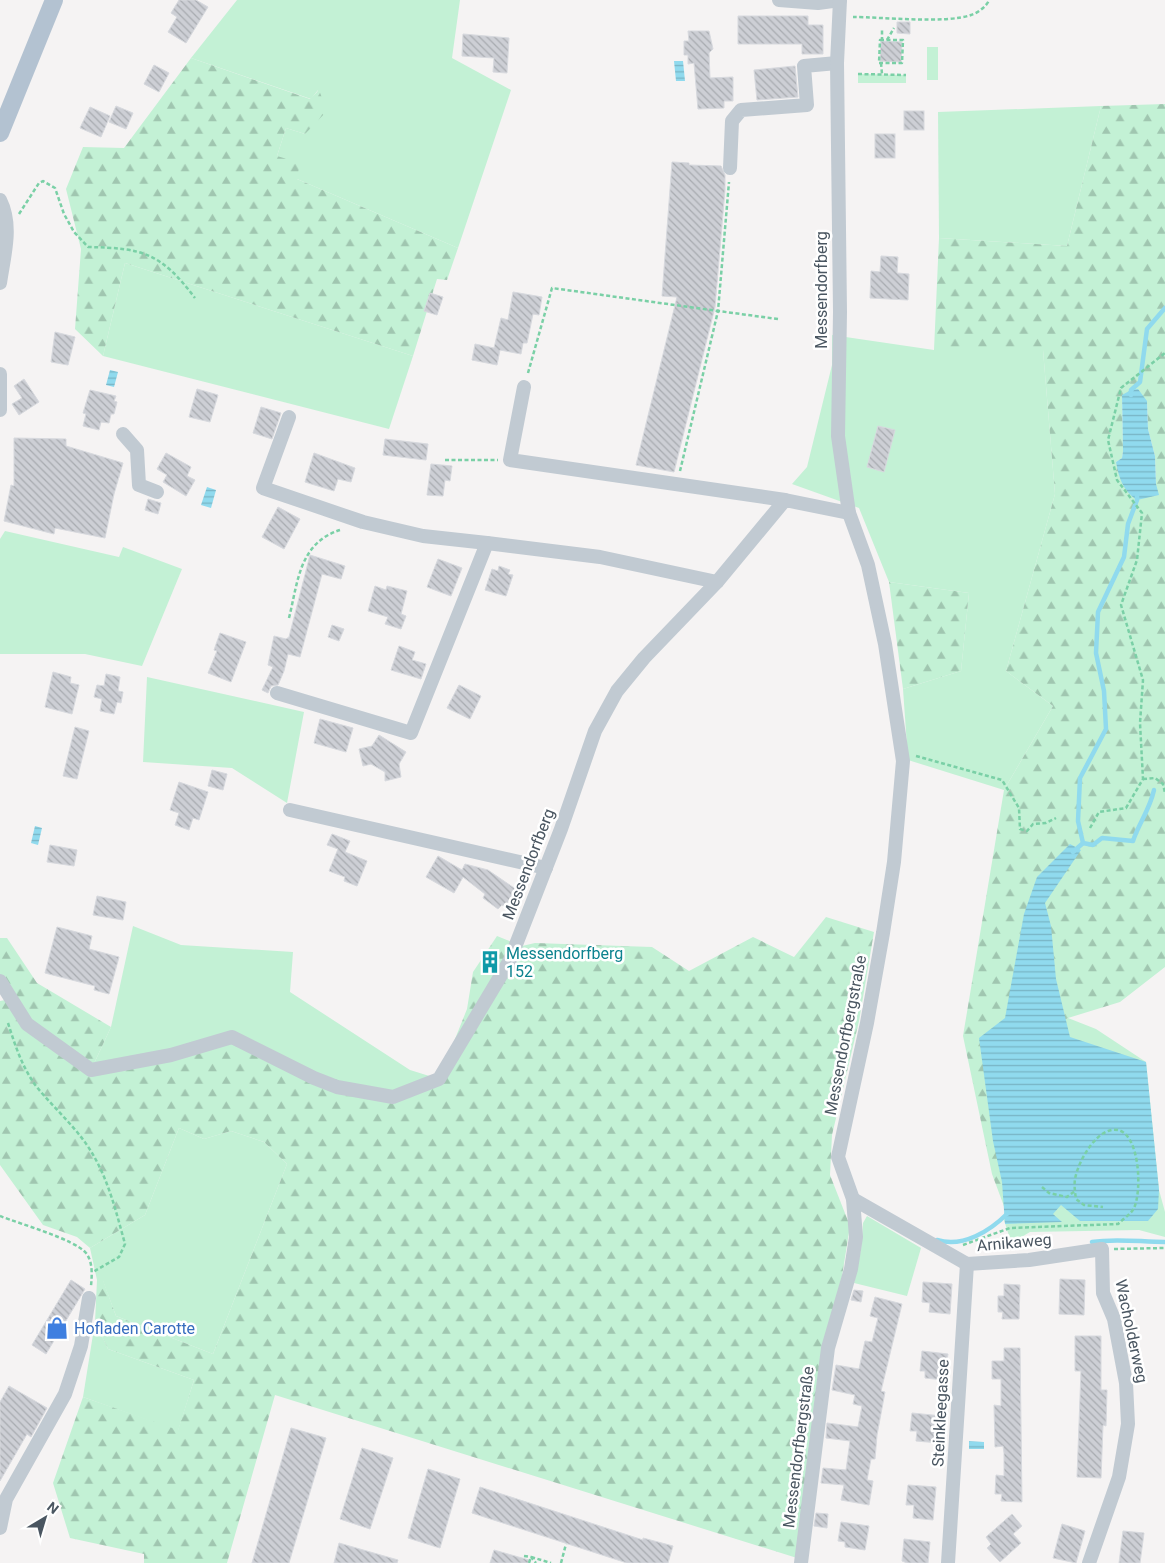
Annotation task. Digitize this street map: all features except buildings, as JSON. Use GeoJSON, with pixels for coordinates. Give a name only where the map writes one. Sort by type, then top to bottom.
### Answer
{"type":"FeatureCollection","features":[{"type":"Feature","properties":{"kind":"main road"},"geometry":{"type":"LineString","coordinates":[[0,133],[54,0]]}},
{"type":"Feature","properties":{"kind":"street"},"geometry":{"type":"LineString","coordinates":[[779,0],[818,3],[840,0]]}},
{"type":"Feature","properties":{"kind":"street","name":"Messendorfberg"},"geometry":{"type":"LineString","coordinates":[[840,0],[837,63],[840,312],[838,436],[849,513]]}},
{"type":"Feature","properties":{"kind":"street"},"geometry":{"type":"LineString","coordinates":[[730,168],[732,121],[741,110],[807,105],[804,66],[837,63]]}},
{"type":"Feature","properties":{"kind":"street"},"geometry":{"type":"LineString","coordinates":[[0,200],[6,212],[7,232],[0,283]]}},
{"type":"Feature","properties":{"kind":"street"},"geometry":{"type":"LineString","coordinates":[[0,374],[0,410]]}},
{"type":"Feature","properties":{"kind":"street"},"geometry":{"type":"LineString","coordinates":[[524,387],[510,460],[785,500],[849,513]]}},
{"type":"Feature","properties":{"kind":"street"},"geometry":{"type":"LineString","coordinates":[[289,417],[263,488],[363,522],[424,536],[600,557],[718,582]]}},
{"type":"Feature","properties":{"kind":"street"},"geometry":{"type":"LineString","coordinates":[[123,434],[137,450],[139,484],[157,492]]}},
{"type":"Feature","properties":{"kind":"street","name":"Messendorfberg"},"geometry":{"type":"LineString","coordinates":[[0,981],[27,1024],[91,1070],[171,1055],[232,1037],[314,1078],[337,1087],[393,1097],[439,1079],[510,960],[546,868],[595,731],[616,691],[644,658],[718,582],[785,500]]}},
{"type":"Feature","properties":{"kind":"street","name":"Messendorfbergstraße"},"geometry":{"type":"LineString","coordinates":[[801,1563],[828,1348],[851,1269],[856,1237],[853,1199],[838,1156],[883,933],[894,862],[903,761],[886,644],[868,565],[849,513]]}},
{"type":"Feature","properties":{"kind":"street"},"geometry":{"type":"LineString","coordinates":[[277,692],[411,733],[487,543]]}},
{"type":"Feature","properties":{"kind":"street"},"geometry":{"type":"LineString","coordinates":[[290,810],[546,868]]}},
{"type":"Feature","properties":{"kind":"street","name":"Arnikaweg"},"geometry":{"type":"LineString","coordinates":[[853,1199],[967,1264],[1029,1260],[1102,1249]]}},
{"type":"Feature","properties":{"kind":"street","name":"Wacholderweg"},"geometry":{"type":"LineString","coordinates":[[1089,1563],[1119,1477],[1128,1424],[1125,1374],[1114,1319],[1103,1293],[1102,1249]]}},
{"type":"Feature","properties":{"kind":"street","name":"Steinkleegasse"},"geometry":{"type":"LineString","coordinates":[[948,1563],[967,1264]]}},
{"type":"Feature","properties":{"kind":"street"},"geometry":{"type":"LineString","coordinates":[[0,1528],[6,1500],[65,1394],[81,1346],[89,1298]]}},
{"type":"Feature","properties":{"kind":"path"},"geometry":{"type":"LineString","coordinates":[[839,17],[950,19],[972,15],[987,4],[988,0]]}},
{"type":"Feature","properties":{"kind":"path"},"geometry":{"type":"LineString","coordinates":[[882,28],[879,63],[881,63],[882,75]]}},
{"type":"Feature","properties":{"kind":"path"},"geometry":{"type":"LineString","coordinates":[[887,40],[894,28]]}},
{"type":"Feature","properties":{"kind":"path"},"geometry":{"type":"LineString","coordinates":[[881,63],[902,63],[902,40],[882,41]]}},
{"type":"Feature","properties":{"kind":"path"},"geometry":{"type":"LineString","coordinates":[[858,74],[906,75]]}},
{"type":"Feature","properties":{"kind":"path"},"geometry":{"type":"LineString","coordinates":[[690,486],[680,471],[718,312],[730,168]]}},
{"type":"Feature","properties":{"kind":"path"},"geometry":{"type":"LineString","coordinates":[[7,232],[40,183],[48,181],[55,188],[64,214],[74,232],[88,247],[141,251],[168,267],[195,298]]}},
{"type":"Feature","properties":{"kind":"path"},"geometry":{"type":"LineString","coordinates":[[524,387],[552,288],[778,319]]}},
{"type":"Feature","properties":{"kind":"path"},"geometry":{"type":"LineString","coordinates":[[1090,828],[1099,812],[1126,808],[1143,779],[1140,723],[1143,680],[1121,605],[1137,560],[1142,513],[1117,480],[1108,440],[1121,388],[1165,353]]}},
{"type":"Feature","properties":{"kind":"path"},"geometry":{"type":"LineString","coordinates":[[445,460],[510,460]]}},
{"type":"Feature","properties":{"kind":"path"},"geometry":{"type":"LineString","coordinates":[[289,618],[304,558],[334,532],[363,522]]}},
{"type":"Feature","properties":{"kind":"path"},"geometry":{"type":"LineString","coordinates":[[902,752],[1002,780],[1019,808],[1020,829],[1027,831],[1033,824],[1046,823],[1056,818]]}},
{"type":"Feature","properties":{"kind":"path"},"geometry":{"type":"LineString","coordinates":[[1143,779],[1155,778],[1163,784],[1165,793]]}},
{"type":"Feature","properties":{"kind":"path"},"geometry":{"type":"LineString","coordinates":[[6,1014],[24,1065],[36,1085],[69,1121],[96,1160],[114,1202],[125,1244],[119,1257],[93,1272]]}},
{"type":"Feature","properties":{"kind":"path"},"geometry":{"type":"LineString","coordinates":[[942,1250],[972,1244],[1010,1228],[1118,1224],[1134,1210],[1139,1195],[1139,1172],[1133,1146],[1126,1134],[1117,1130],[1105,1132],[1098,1138],[1087,1151],[1075,1178],[1076,1199],[1084,1205],[1103,1207]]}},
{"type":"Feature","properties":{"kind":"path"},"geometry":{"type":"LineString","coordinates":[[1042,1187],[1049,1193],[1067,1197],[1075,1191]]}},
{"type":"Feature","properties":{"kind":"path"},"geometry":{"type":"LineString","coordinates":[[0,1216],[74,1244],[86,1254],[93,1272],[89,1298]]}},
{"type":"Feature","properties":{"kind":"path"},"geometry":{"type":"LineString","coordinates":[[1102,1249],[1165,1248]]}},
{"type":"Feature","properties":{"kind":"path"},"geometry":{"type":"LineString","coordinates":[[561,1563],[566,1544]]}},
{"type":"Feature","properties":{"kind":"path"},"geometry":{"type":"LineString","coordinates":[[524,1556],[550,1563]]}},
{"type":"Feature","properties":{"kind":"path"},"geometry":{"type":"LineString","coordinates":[[529,1563],[531,1557]]}},
{"type":"Feature","properties":{"kind":"path"},"geometry":{"type":"LineString","coordinates":[[531,1557],[536,1563]]}},
{"type":"Feature","properties":{"kind":"green space"},"geometry":{"type":"Polygon","coordinates":[[[237,0],[460,0],[452,58],[511,90],[458,248],[297,179],[277,156],[286,128],[305,134],[318,90],[311,99],[191,58],[237,0]]]}},
{"type":"Feature","properties":{"kind":"green space"},"geometry":{"type":"Polygon","coordinates":[[[927,47],[938,47],[938,80],[927,80],[927,47]]]}},
{"type":"Feature","properties":{"kind":"green space"},"geometry":{"type":"Polygon","coordinates":[[[191,58],[310,99],[319,90],[327,111],[305,134],[286,128],[277,156],[300,163],[297,179],[458,248],[447,280],[437,279],[413,356],[125,263],[103,356],[75,329],[81,249],[66,189],[83,147],[124,148],[191,58]]]}},
{"type":"Feature","properties":{"kind":"green space"},"geometry":{"type":"Polygon","coordinates":[[[858,74],[906,75],[906,83],[858,83],[858,74]]]}},
{"type":"Feature","properties":{"kind":"green space"},"geometry":{"type":"Polygon","coordinates":[[[1165,104],[1165,967],[1120,1002],[1068,1018],[1049,1028],[1004,1220],[1005,1209],[992,1174],[963,1036],[1004,790],[1053,706],[1006,671],[1055,494],[1043,350],[934,350],[939,238],[1067,246],[1101,106],[1165,104]],[[1122,395],[1123,451],[1122,458],[1116,462],[1156,484],[1155,456],[1148,429],[1147,401],[1122,395]]]}},
{"type":"Feature","properties":{"kind":"green space"},"geometry":{"type":"Polygon","coordinates":[[[1101,106],[1067,246],[939,238],[938,112],[1101,106]]]}},
{"type":"Feature","properties":{"kind":"green space"},"geometry":{"type":"Polygon","coordinates":[[[125,263],[413,356],[389,429],[103,356],[125,263]]]}},
{"type":"Feature","properties":{"kind":"green space"},"geometry":{"type":"Polygon","coordinates":[[[832,335],[934,350],[1043,350],[1055,494],[1006,671],[1053,706],[1004,790],[908,760],[903,689],[961,671],[969,593],[889,582],[859,508],[792,484],[807,467],[832,365],[832,335]]]}},
{"type":"Feature","properties":{"kind":"green space"},"geometry":{"type":"Polygon","coordinates":[[[5,531],[119,557],[123,547],[182,569],[142,666],[85,654],[0,654],[0,539],[5,531]]]}},
{"type":"Feature","properties":{"kind":"green space"},"geometry":{"type":"Polygon","coordinates":[[[889,582],[969,593],[961,671],[903,689],[889,582]]]}},
{"type":"Feature","properties":{"kind":"green space"},"geometry":{"type":"Polygon","coordinates":[[[147,677],[304,712],[287,803],[232,768],[143,762],[147,677]]]}},
{"type":"Feature","properties":{"kind":"green space"},"geometry":{"type":"Polygon","coordinates":[[[826,917],[874,932],[859,1021],[832,1135],[830,1175],[850,1226],[797,1558],[275,1395],[227,1563],[144,1563],[144,1554],[70,1538],[53,1483],[83,1397],[178,1430],[194,1380],[108,1349],[95,1322],[97,1280],[103,1280],[116,1316],[213,1354],[287,1164],[264,1142],[231,1131],[204,1139],[179,1128],[145,1215],[90,1248],[77,1237],[43,1225],[0,1165],[0,1001],[11,999],[0,981],[0,938],[7,938],[37,983],[111,1027],[91,1070],[232,1037],[292,1066],[393,1097],[439,1079],[467,1009],[473,972],[497,936],[522,946],[535,943],[652,947],[689,971],[753,937],[794,957],[826,917]]]}},
{"type":"Feature","properties":{"kind":"green space"},"geometry":{"type":"Polygon","coordinates":[[[133,926],[181,945],[293,952],[290,992],[410,1070],[439,1079],[393,1097],[91,1070],[111,1027],[133,926]]]}},
{"type":"Feature","properties":{"kind":"green space"},"geometry":{"type":"Polygon","coordinates":[[[1068,1018],[1096,1029],[1146,1062],[1159,1190],[1165,1212],[1165,1237],[1139,1230],[1030,1232],[1008,1245],[1010,1239],[1004,1220],[1049,1028],[1068,1018]]]}},
{"type":"Feature","properties":{"kind":"green space"},"geometry":{"type":"Polygon","coordinates":[[[179,1128],[204,1139],[231,1131],[264,1142],[287,1164],[213,1354],[116,1316],[103,1281],[97,1280],[90,1248],[145,1215],[179,1128]]]}},
{"type":"Feature","properties":{"kind":"green space"},"geometry":{"type":"Polygon","coordinates":[[[867,1216],[921,1248],[907,1296],[854,1283],[861,1249],[863,1223],[867,1216]]]}},
{"type":"Feature","properties":{"kind":"green space"},"geometry":{"type":"Polygon","coordinates":[[[95,1322],[108,1349],[194,1380],[178,1431],[83,1397],[95,1322]]]}},
{"type":"Feature","properties":{"kind":"water"},"geometry":{"type":"Polygon","coordinates":[[[674,61],[683,61],[685,81],[676,81],[674,61]]]}},
{"type":"Feature","properties":{"kind":"water"},"geometry":{"type":"Polygon","coordinates":[[[110,370],[118,372],[114,387],[106,385],[110,370]]]}},
{"type":"Feature","properties":{"kind":"water"},"geometry":{"type":"Polygon","coordinates":[[[1138,389],[1147,401],[1148,429],[1155,456],[1156,484],[1159,495],[1137,500],[1128,493],[1122,484],[1116,462],[1122,458],[1123,451],[1122,395],[1131,390],[1138,389]]]}},
{"type":"Feature","properties":{"kind":"water"},"geometry":{"type":"Polygon","coordinates":[[[207,487],[216,490],[211,508],[201,505],[207,487]]]}},
{"type":"Feature","properties":{"kind":"water"},"geometry":{"type":"Polygon","coordinates":[[[35,826],[42,828],[38,845],[31,843],[35,826]]]}},
{"type":"Feature","properties":{"kind":"water"},"geometry":{"type":"Polygon","coordinates":[[[1070,844],[1081,850],[1045,903],[1051,926],[1056,979],[1070,1037],[1146,1062],[1159,1190],[1158,1209],[1148,1221],[1080,1221],[1061,1205],[1053,1214],[1062,1222],[1005,1224],[1002,1182],[993,1141],[979,1038],[1005,1018],[1024,914],[1037,877],[1070,844]]]}},
{"type":"Feature","properties":{"kind":"water"},"geometry":{"type":"Polygon","coordinates":[[[969,1441],[984,1442],[984,1449],[969,1449],[969,1441]]]}},
{"type":"Feature","properties":{"kind":"waterway"},"geometry":{"type":"LineString","coordinates":[[1131,395],[1131,390],[1140,382],[1147,329],[1165,308]]}},
{"type":"Feature","properties":{"kind":"waterway"},"geometry":{"type":"LineString","coordinates":[[1073,852],[1083,843],[1078,821],[1080,778],[1106,729],[1104,691],[1096,653],[1098,612],[1124,557],[1128,524],[1137,495]]}},
{"type":"Feature","properties":{"kind":"waterway"},"geometry":{"type":"LineString","coordinates":[[1083,843],[1093,845],[1102,838],[1133,841],[1154,790]]}},
{"type":"Feature","properties":{"kind":"waterway"},"geometry":{"type":"LineString","coordinates":[[937,1240],[947,1242],[966,1240],[984,1232],[1008,1213]]}},
{"type":"Feature","properties":{"kind":"waterway"},"geometry":{"type":"LineString","coordinates":[[1092,1242],[1119,1240],[1165,1242]]}},
{"type":"Feature","properties":{"kind":"place","name":"Messendorfberg 152"},"geometry":{"type":"Point","coordinates":[490,962]}},
{"type":"Feature","properties":{"kind":"place","name":"Hofladen Carotte"},"geometry":{"type":"Point","coordinates":[57,1328]}}]}
